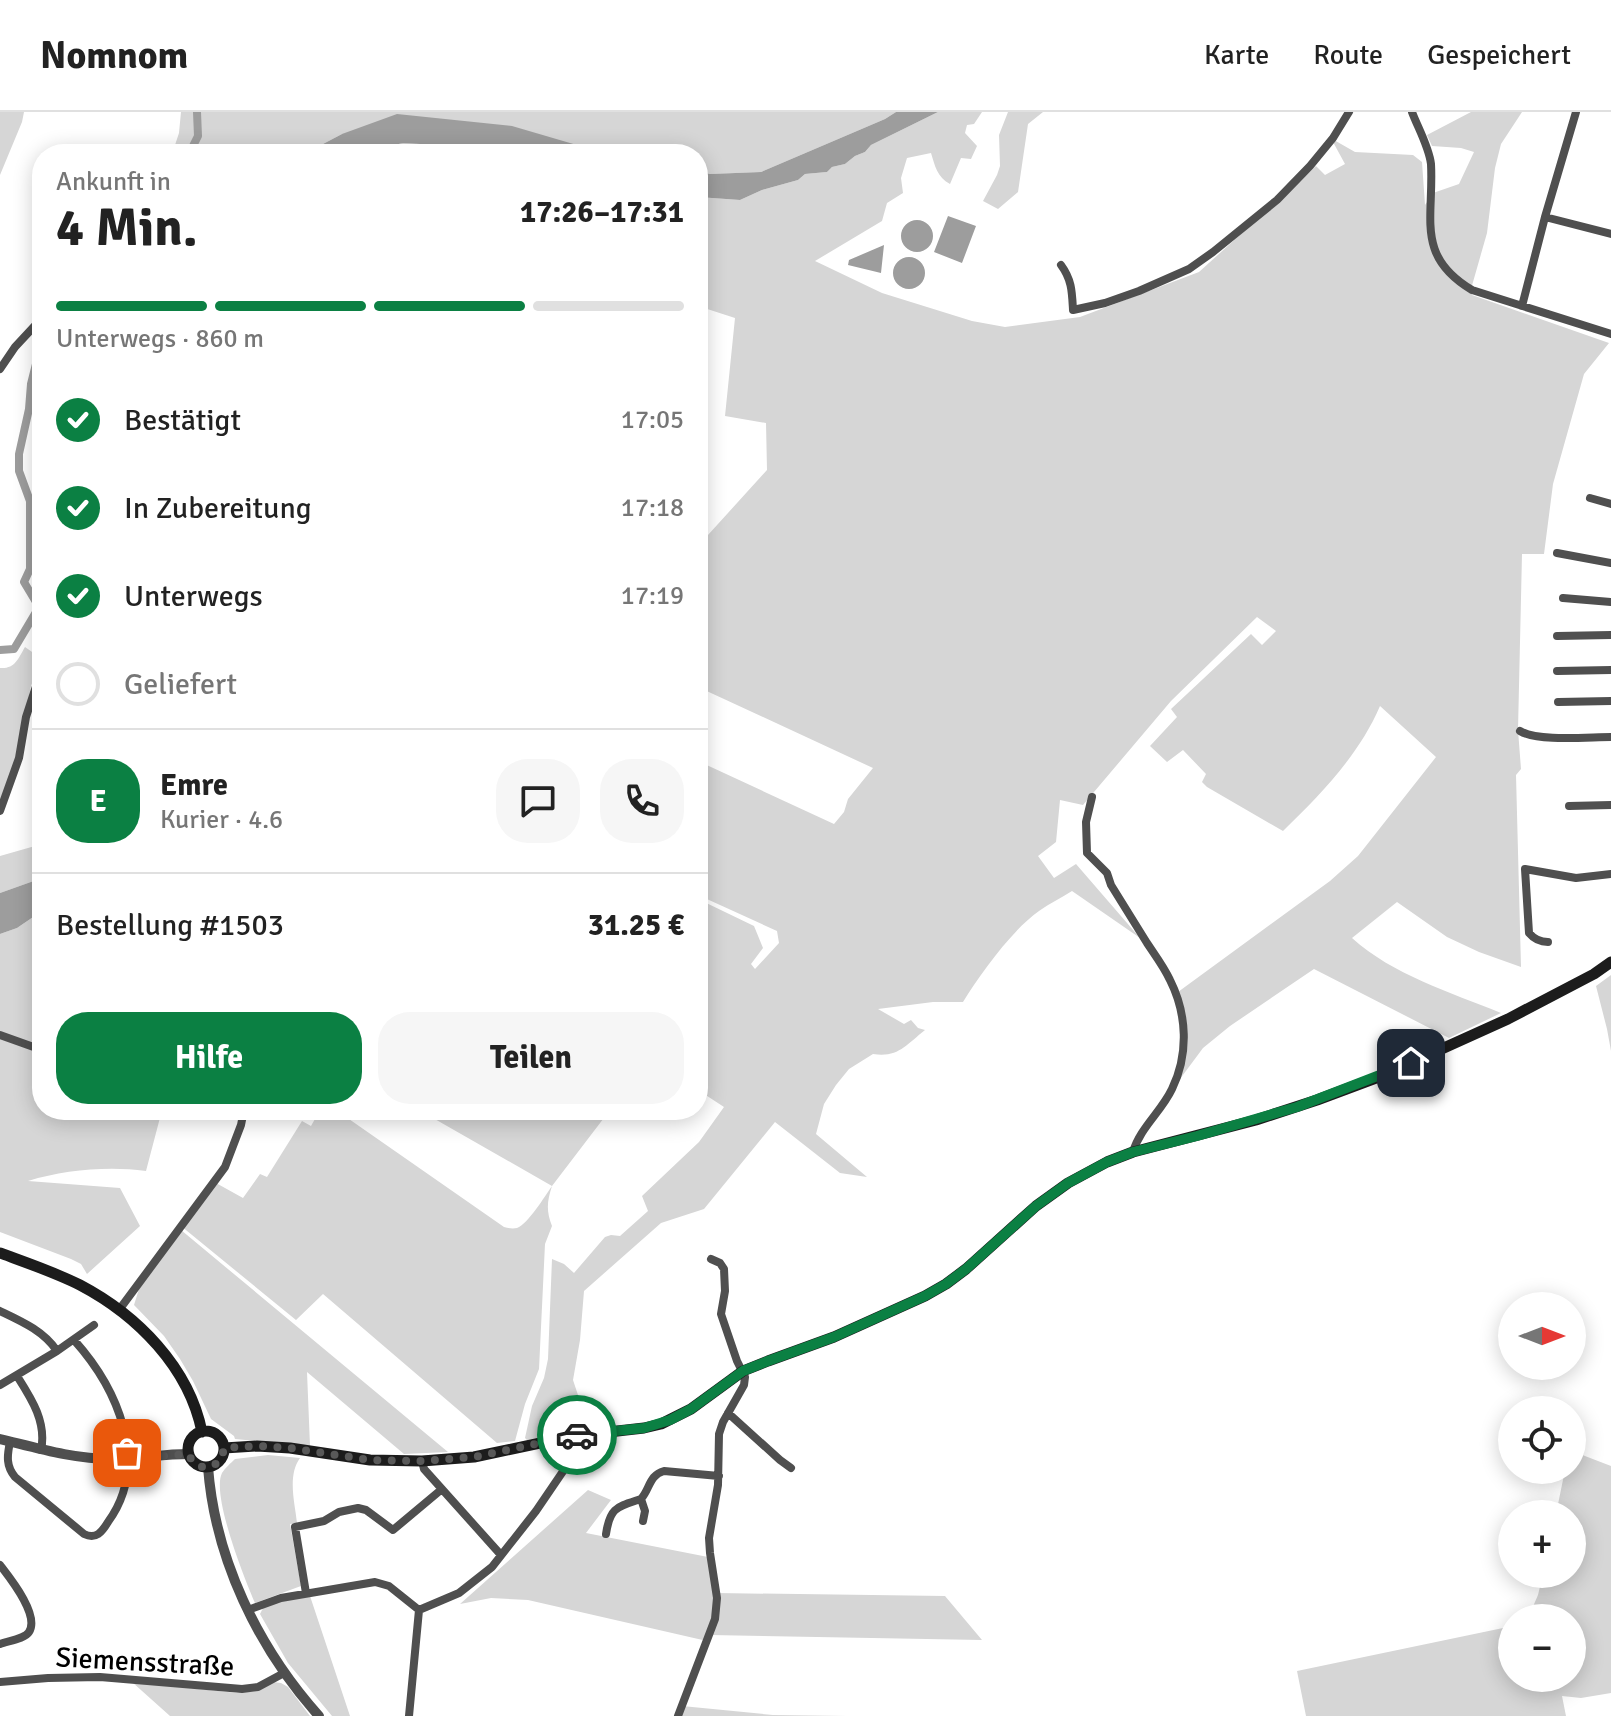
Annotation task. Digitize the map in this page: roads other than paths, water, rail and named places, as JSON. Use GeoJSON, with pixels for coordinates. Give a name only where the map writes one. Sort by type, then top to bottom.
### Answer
{"type":"FeatureCollection","features":[{"type":"Feature","properties":{"kind":"main road"},"geometry":{"type":"LineString","coordinates":[[224,1448],[290,1448],[370,1460],[422,1461],[490,1454],[573,1436],[661,1424],[691,1409],[743,1371],[834,1337],[946,1284],[1036,1206],[1068,1183],[1107,1162],[1133,1152],[1256,1120],[1384,1075],[1508,1019],[1611,962]]}},
{"type":"Feature","properties":{"kind":"main road"},"geometry":{"type":"LineString","coordinates":[[0,1253],[60,1276],[95,1294],[147,1334],[173,1366],[191,1397],[202,1432]]}},
{"type":"Feature","properties":{"kind":"main road"},"geometry":{"type":"LineString","coordinates":[[202,1432],[217,1435],[224,1448],[221,1458],[208,1467],[193,1463],[188,1454],[192,1437],[202,1432]]}},
{"type":"Feature","properties":{"kind":"street"},"geometry":{"type":"LineString","coordinates":[[1061,265],[1072,284],[1073,310],[1105,303],[1189,269],[1277,200],[1322,153],[1349,112]]}},
{"type":"Feature","properties":{"kind":"street"},"geometry":{"type":"LineString","coordinates":[[1412,112],[1430,160],[1430,228],[1433,243],[1443,266],[1455,280],[1472,290],[1611,334]]}},
{"type":"Feature","properties":{"kind":"street"},"geometry":{"type":"LineString","coordinates":[[1522,306],[1576,112]]}},
{"type":"Feature","properties":{"kind":"street"},"geometry":{"type":"LineString","coordinates":[[1545,217],[1611,234]]}},
{"type":"Feature","properties":{"kind":"street"},"geometry":{"type":"LineString","coordinates":[[0,369],[32,329]]}},
{"type":"Feature","properties":{"kind":"street"},"geometry":{"type":"LineString","coordinates":[[1590,498],[1611,504]]}},
{"type":"Feature","properties":{"kind":"street"},"geometry":{"type":"LineString","coordinates":[[1557,553],[1611,563]]}},
{"type":"Feature","properties":{"kind":"street"},"geometry":{"type":"LineString","coordinates":[[1563,598],[1611,602]]}},
{"type":"Feature","properties":{"kind":"street"},"geometry":{"type":"LineString","coordinates":[[1557,636],[1611,635]]}},
{"type":"Feature","properties":{"kind":"street"},"geometry":{"type":"LineString","coordinates":[[1557,671],[1611,670]]}},
{"type":"Feature","properties":{"kind":"street"},"geometry":{"type":"LineString","coordinates":[[0,811],[19,758],[32,699]]}},
{"type":"Feature","properties":{"kind":"street"},"geometry":{"type":"LineString","coordinates":[[1558,702],[1611,701]]}},
{"type":"Feature","properties":{"kind":"street"},"geometry":{"type":"LineString","coordinates":[[1520,731],[1537,737],[1611,737]]}},
{"type":"Feature","properties":{"kind":"street"},"geometry":{"type":"LineString","coordinates":[[1092,797],[1086,822],[1087,853],[1107,873],[1111,885],[1170,979],[1183,1021],[1181,1068],[1160,1110],[1137,1139],[1133,1152]]}},
{"type":"Feature","properties":{"kind":"street"},"geometry":{"type":"LineString","coordinates":[[1569,806],[1611,805]]}},
{"type":"Feature","properties":{"kind":"street"},"geometry":{"type":"LineString","coordinates":[[1548,942],[1534,939],[1529,933],[1525,869],[1576,878],[1611,874]]}},
{"type":"Feature","properties":{"kind":"street"},"geometry":{"type":"LineString","coordinates":[[0,1035],[32,1046]]}},
{"type":"Feature","properties":{"kind":"street"},"geometry":{"type":"LineString","coordinates":[[119,1310],[214,1184],[231,1155],[241,1120]]}},
{"type":"Feature","properties":{"kind":"street"},"geometry":{"type":"LineString","coordinates":[[678,1716],[715,1619],[717,1598],[710,1558],[711,1523],[719,1476],[719,1434],[744,1385],[745,1377],[721,1314],[725,1291],[724,1269],[711,1259]]}},
{"type":"Feature","properties":{"kind":"street"},"geometry":{"type":"LineString","coordinates":[[0,1311],[49,1339],[57,1351]]}},
{"type":"Feature","properties":{"kind":"street"},"geometry":{"type":"LineString","coordinates":[[0,1385],[94,1325]]}},
{"type":"Feature","properties":{"kind":"street"},"geometry":{"type":"LineString","coordinates":[[74,1340],[102,1375],[122,1422],[127,1459],[126,1479],[117,1508],[98,1535],[90,1537],[15,1477],[7,1461],[5,1441],[77,1457],[127,1459],[188,1454]]}},
{"type":"Feature","properties":{"kind":"street"},"geometry":{"type":"LineString","coordinates":[[17,1376],[39,1417],[43,1440],[41,1450]]}},
{"type":"Feature","properties":{"kind":"street"},"geometry":{"type":"LineString","coordinates":[[728,1413],[791,1468]]}},
{"type":"Feature","properties":{"kind":"street"},"geometry":{"type":"LineString","coordinates":[[419,1610],[459,1593],[481,1577],[501,1555],[568,1464],[574,1447],[573,1436]]}},
{"type":"Feature","properties":{"kind":"street"},"geometry":{"type":"LineString","coordinates":[[422,1461],[424,1469],[501,1555]]}},
{"type":"Feature","properties":{"kind":"street"},"geometry":{"type":"LineString","coordinates":[[208,1467],[219,1530],[228,1562],[248,1610],[284,1673],[319,1716]]}},
{"type":"Feature","properties":{"kind":"street"},"geometry":{"type":"LineString","coordinates":[[606,1534],[615,1508],[641,1499],[654,1475],[664,1471],[719,1476]]}},
{"type":"Feature","properties":{"kind":"street"},"geometry":{"type":"LineString","coordinates":[[306,1593],[295,1527],[324,1521],[339,1512],[358,1508],[366,1510],[393,1530],[442,1489]]}},
{"type":"Feature","properties":{"kind":"street"},"geometry":{"type":"LineString","coordinates":[[641,1499],[645,1511],[643,1521]]}},
{"type":"Feature","properties":{"kind":"street"},"geometry":{"type":"LineString","coordinates":[[0,1644],[26,1635],[30,1629],[25,1601],[1,1566]]}},
{"type":"Feature","properties":{"kind":"street"},"geometry":{"type":"LineString","coordinates":[[248,1610],[281,1598],[380,1583],[389,1586],[419,1610]]}},
{"type":"Feature","properties":{"kind":"street"},"geometry":{"type":"LineString","coordinates":[[409,1716],[419,1610]]}},
{"type":"Feature","properties":{"kind":"street","name":"Siemensstraße"},"geometry":{"type":"LineString","coordinates":[[0,1682],[77,1676],[242,1689],[258,1687],[284,1673]]}},
{"type":"Feature","properties":{"kind":"waterway"},"geometry":{"type":"LineString","coordinates":[[194,144],[198,136],[197,112]]}},
{"type":"Feature","properties":{"kind":"waterway"},"geometry":{"type":"LineString","coordinates":[[32,380],[19,454],[19,471],[30,501],[30,569],[24,582],[32,595]]}},
{"type":"Feature","properties":{"kind":"waterway"},"geometry":{"type":"LineString","coordinates":[[0,650],[14,649],[32,619]]}}]}
